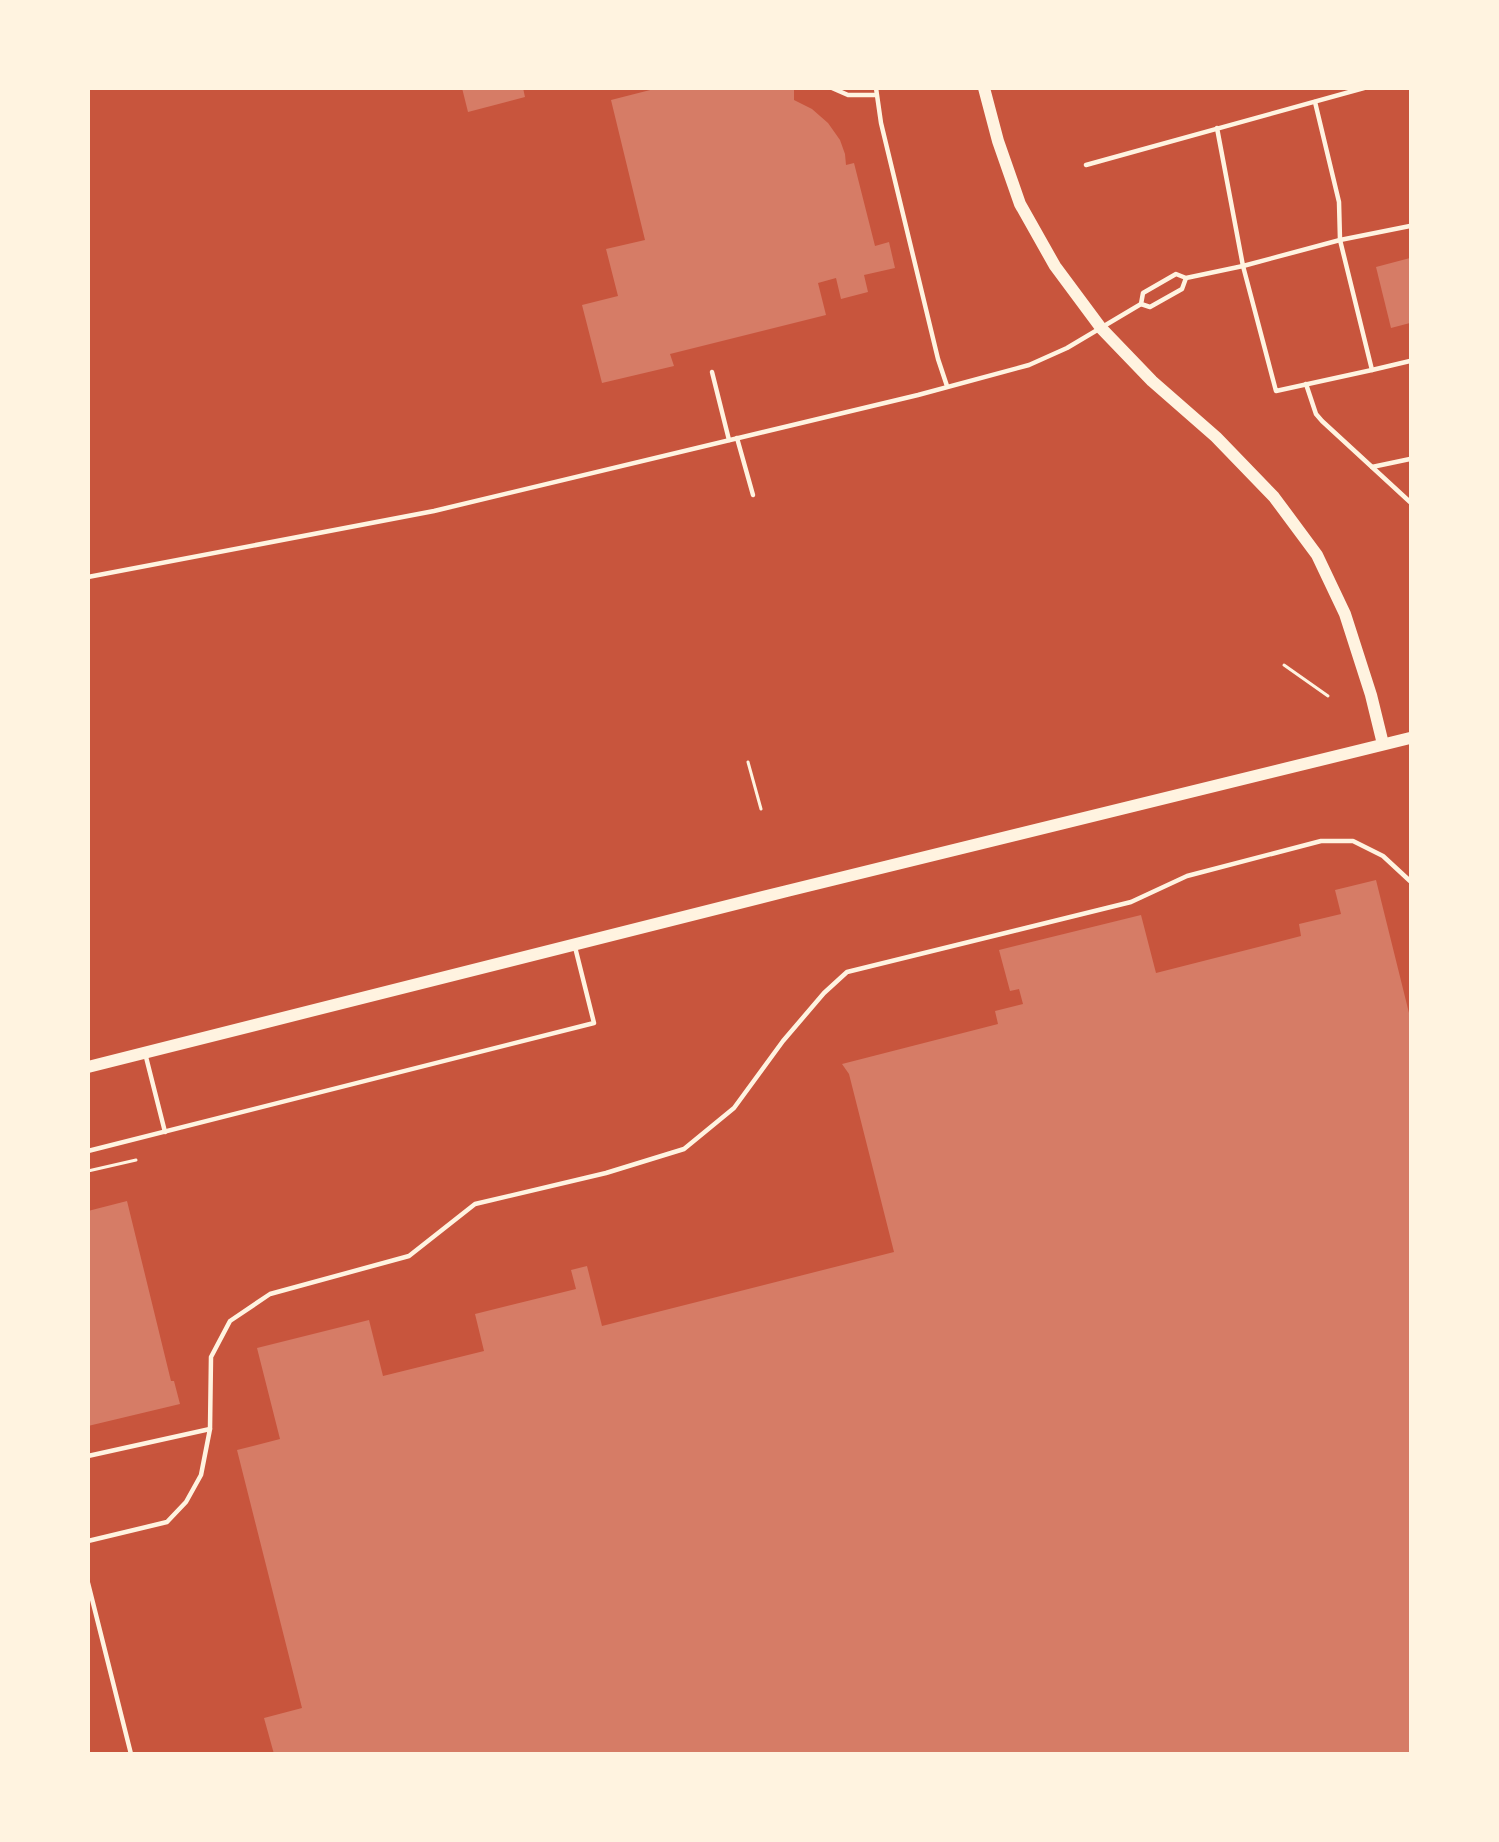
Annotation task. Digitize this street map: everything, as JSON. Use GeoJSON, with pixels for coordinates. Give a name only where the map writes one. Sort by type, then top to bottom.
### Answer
{"type":"FeatureCollection","features":[{"type":"Feature","properties":{"kind":"main road"},"geometry":{"type":"LineString","coordinates":[[984,88],[998,141],[1020,204],[1054,266],[1101,328],[1152,381],[1216,437],[1266,488],[1317,555],[1345,614],[1371,695],[1383,744]]}},
{"type":"Feature","properties":{"kind":"main road"},"geometry":{"type":"LineString","coordinates":[[88,1067],[1410,738]]}},
{"type":"Feature","properties":{"kind":"lane"},"geometry":{"type":"LineString","coordinates":[[832,88],[848,95],[876,95]]}},
{"type":"Feature","properties":{"kind":"lane"},"geometry":{"type":"LineString","coordinates":[[876,88],[936,348],[947,386]]}},
{"type":"Feature","properties":{"kind":"lane"},"geometry":{"type":"LineString","coordinates":[[1086,165],[1364,88]]}},
{"type":"Feature","properties":{"kind":"lane"},"geometry":{"type":"LineString","coordinates":[[1315,102],[1339,202],[1340,240],[1372,370]]}},
{"type":"Feature","properties":{"kind":"lane"},"geometry":{"type":"LineString","coordinates":[[1217,128],[1244,266],[1276,391],[1410,361]]}},
{"type":"Feature","properties":{"kind":"lane"},"geometry":{"type":"LineString","coordinates":[[88,577],[434,511],[1029,365],[1067,348],[1141,304],[1143,293],[1176,274],[1186,278],[1244,266],[1340,240],[1410,226]]}},
{"type":"Feature","properties":{"kind":"lane"},"geometry":{"type":"LineString","coordinates":[[1141,304],[1150,307],[1182,289],[1186,278]]}},
{"type":"Feature","properties":{"kind":"lane"},"geometry":{"type":"LineString","coordinates":[[712,372],[729,440]]}},
{"type":"Feature","properties":{"kind":"lane"},"geometry":{"type":"LineString","coordinates":[[1306,384],[1316,414],[1410,502]]}},
{"type":"Feature","properties":{"kind":"lane"},"geometry":{"type":"LineString","coordinates":[[737,438],[753,495]]}},
{"type":"Feature","properties":{"kind":"lane"},"geometry":{"type":"LineString","coordinates":[[1372,467],[1410,459]]}},
{"type":"Feature","properties":{"kind":"lane"},"geometry":{"type":"LineString","coordinates":[[88,1541],[167,1522],[186,1502],[201,1476],[210,1429],[211,1357],[230,1321],[270,1294],[409,1256],[475,1204],[606,1173],[684,1149],[734,1108],[783,1041],[824,993],[847,972],[1131,902],[1187,876],[1321,842],[1353,841],[1383,856],[1410,881]]}},
{"type":"Feature","properties":{"kind":"lane"},"geometry":{"type":"LineString","coordinates":[[88,1151],[594,1023],[575,944]]}},
{"type":"Feature","properties":{"kind":"lane"},"geometry":{"type":"LineString","coordinates":[[145,1053],[165,1132]]}},
{"type":"Feature","properties":{"kind":"lane"},"geometry":{"type":"LineString","coordinates":[[88,1456],[210,1429]]}},
{"type":"Feature","properties":{"kind":"lane"},"geometry":{"type":"LineString","coordinates":[[88,1583],[131,1754]]}},
{"type":"Feature","properties":{"kind":"path"},"geometry":{"type":"LineString","coordinates":[[1284,665],[1328,696]]}},
{"type":"Feature","properties":{"kind":"path"},"geometry":{"type":"LineString","coordinates":[[748,762],[760,809]]}},
{"type":"Feature","properties":{"kind":"path"},"geometry":{"type":"LineString","coordinates":[[88,1171],[136,1160]]}},
{"type":"Feature","properties":{"kind":"building"},"geometry":{"type":"Polygon","coordinates":[[[462,88],[523,88],[525,97],[468,112],[462,88]]]}},
{"type":"Feature","properties":{"kind":"building"},"geometry":{"type":"Polygon","coordinates":[[[658,88],[794,88],[794,100],[812,109],[828,123],[840,140],[846,165],[854,163],[875,246],[889,242],[895,268],[864,275],[868,292],[841,299],[836,278],[818,283],[826,315],[670,354],[674,366],[602,383],[582,305],[618,296],[606,249],[645,240],[611,100],[658,88]]]}},
{"type":"Feature","properties":{"kind":"building"},"geometry":{"type":"Polygon","coordinates":[[[1410,258],[1410,323],[1391,328],[1376,267],[1410,258]]]}},
{"type":"Feature","properties":{"kind":"building"},"geometry":{"type":"Polygon","coordinates":[[[1376,880],[1410,1017],[1410,1754],[274,1754],[264,1718],[302,1708],[237,1450],[280,1439],[257,1348],[369,1320],[383,1376],[484,1351],[475,1314],[576,1289],[571,1270],[587,1266],[602,1326],[894,1252],[849,1074],[842,1064],[998,1024],[995,1011],[1023,1004],[1019,989],[1010,991],[999,950],[1141,915],[1156,973],[1301,936],[1299,924],[1341,914],[1335,890],[1376,880]]]}},
{"type":"Feature","properties":{"kind":"building"},"geometry":{"type":"Polygon","coordinates":[[[127,1201],[171,1381],[174,1381],[180,1404],[88,1426],[88,1211],[127,1201]]]}}]}
